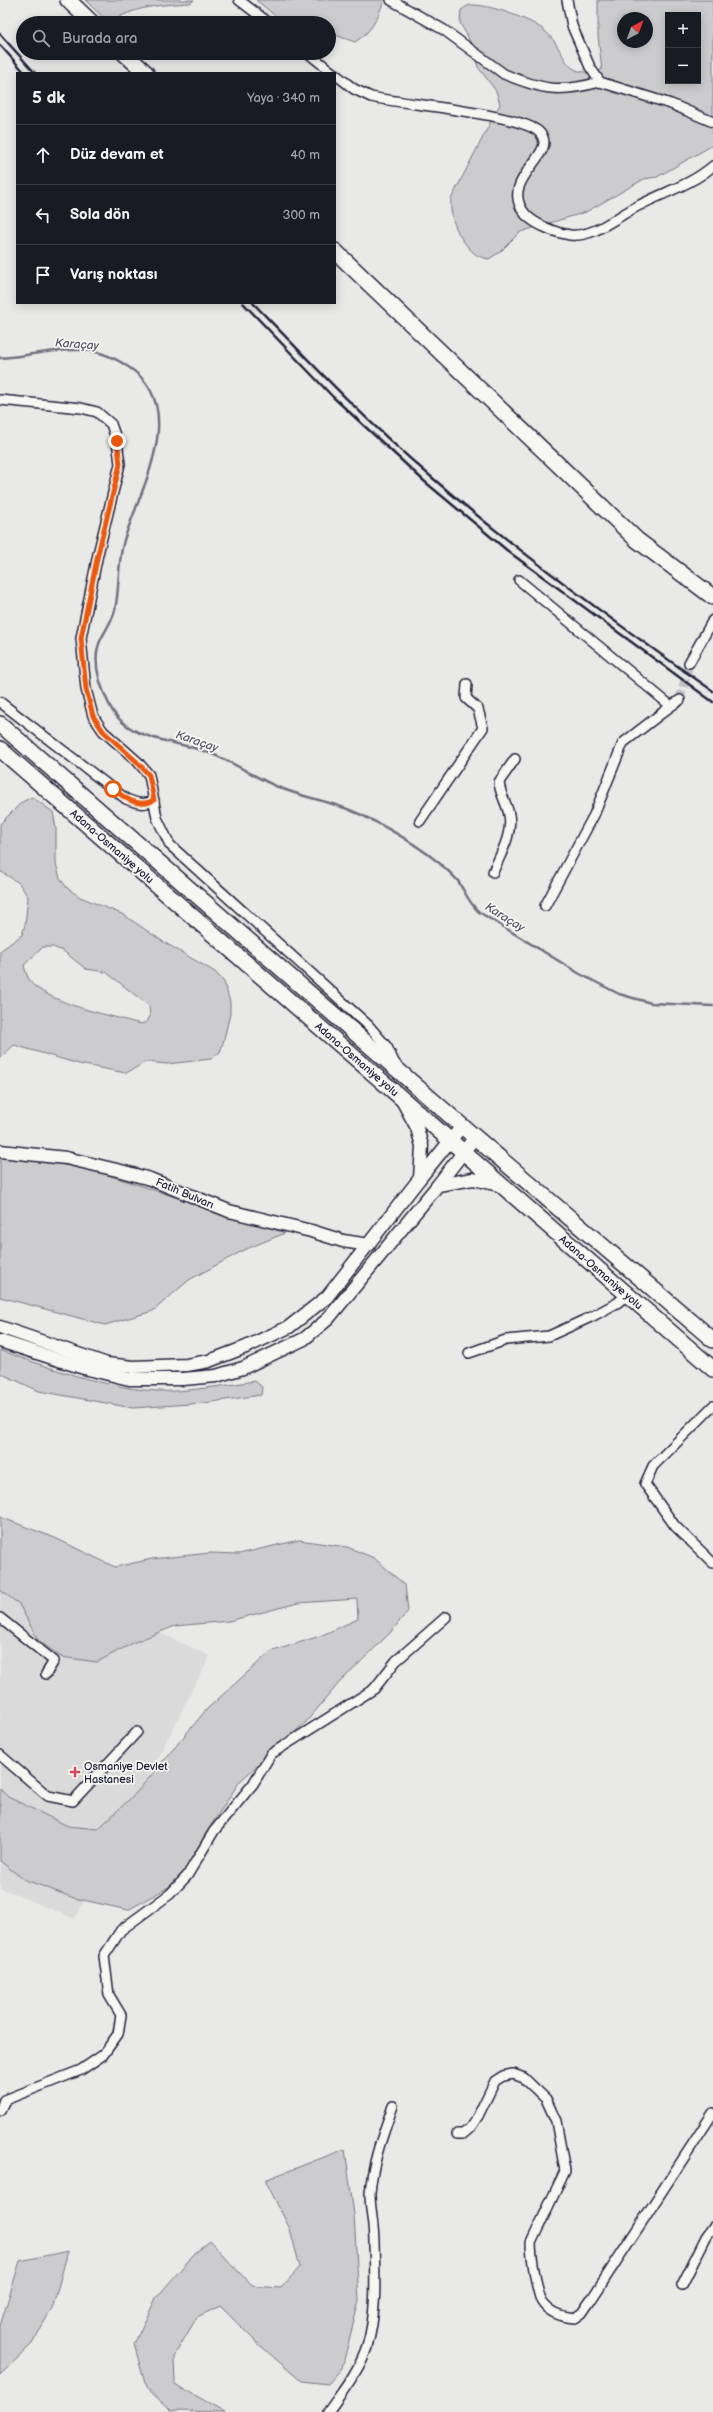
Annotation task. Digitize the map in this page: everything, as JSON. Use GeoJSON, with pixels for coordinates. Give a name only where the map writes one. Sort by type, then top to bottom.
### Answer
{"type":"FeatureCollection","features":[{"type":"Feature","properties":{"kind":"highway"},"geometry":{"type":"LineString","coordinates":[[62,0],[77,16]]}},
{"type":"Feature","properties":{"kind":"highway"},"geometry":{"type":"LineString","coordinates":[[68,0],[85,16]]}},
{"type":"Feature","properties":{"kind":"highway"},"geometry":{"type":"LineString","coordinates":[[123,60],[136,72]]}},
{"type":"Feature","properties":{"kind":"highway"},"geometry":{"type":"LineString","coordinates":[[132,60],[145,72]]}},
{"type":"Feature","properties":{"kind":"highway"},"geometry":{"type":"LineString","coordinates":[[336,252],[638,540],[713,598]]}},
{"type":"Feature","properties":{"kind":"highway"},"geometry":{"type":"LineString","coordinates":[[336,263],[632,544],[713,608]]}},
{"type":"Feature","properties":{"kind":"highway","name":"Adana-Osmaniye yolu"},"geometry":{"type":"LineString","coordinates":[[0,724],[462,1126],[713,1340]]}},
{"type":"Feature","properties":{"kind":"highway","name":"Adana-Osmaniye yolu"},"geometry":{"type":"LineString","coordinates":[[0,749],[713,1369]]}},
{"type":"Feature","properties":{"kind":"street"},"geometry":{"type":"LineString","coordinates":[[238,0],[260,16]]}},
{"type":"Feature","properties":{"kind":"street"},"geometry":{"type":"LineString","coordinates":[[391,0],[444,30],[488,63],[518,80],[534,85],[565,90],[600,82],[671,104],[713,122]]}},
{"type":"Feature","properties":{"kind":"street"},"geometry":{"type":"LineString","coordinates":[[567,0],[572,26],[590,67],[600,82]]}},
{"type":"Feature","properties":{"kind":"street"},"geometry":{"type":"LineString","coordinates":[[317,60],[332,72]]}},
{"type":"Feature","properties":{"kind":"street"},"geometry":{"type":"LineString","coordinates":[[336,76],[354,89],[371,97],[393,102],[506,119],[535,128],[541,133],[543,140],[542,151],[518,187],[517,197],[527,215],[539,224],[570,235],[596,230],[638,206],[694,180],[713,166]]}},
{"type":"Feature","properties":{"kind":"street"},"geometry":{"type":"LineString","coordinates":[[0,400],[81,408],[97,412],[111,424],[117,441],[120,464],[98,554],[81,638],[86,689],[93,716],[103,731],[149,775],[157,818],[170,845],[368,1025],[387,1047],[396,1068]]}},
{"type":"Feature","properties":{"kind":"street"},"geometry":{"type":"LineString","coordinates":[[519,580],[671,706]]}},
{"type":"Feature","properties":{"kind":"street"},"geometry":{"type":"LineString","coordinates":[[689,663],[713,620]]}},
{"type":"Feature","properties":{"kind":"street"},"geometry":{"type":"LineString","coordinates":[[420,821],[483,728],[478,709],[466,698],[467,684]]}},
{"type":"Feature","properties":{"kind":"street"},"geometry":{"type":"LineString","coordinates":[[544,906],[573,856],[594,814],[622,743],[680,700]]}},
{"type":"Feature","properties":{"kind":"street"},"geometry":{"type":"LineString","coordinates":[[0,702],[126,799],[137,803],[149,803],[154,800]]}},
{"type":"Feature","properties":{"kind":"street"},"geometry":{"type":"LineString","coordinates":[[493,872],[508,836],[509,815],[500,796],[499,782],[515,759]]}},
{"type":"Feature","properties":{"kind":"street"},"geometry":{"type":"LineString","coordinates":[[398,1094],[417,1128],[422,1146],[420,1178]]}},
{"type":"Feature","properties":{"kind":"street"},"geometry":{"type":"LineString","coordinates":[[0,1328],[107,1364],[133,1367],[187,1365],[209,1361],[246,1347],[289,1327],[327,1297],[462,1126]]}},
{"type":"Feature","properties":{"kind":"street"},"geometry":{"type":"LineString","coordinates":[[0,1341],[84,1368],[129,1379],[196,1378],[216,1376],[242,1368],[304,1339],[328,1319],[438,1185],[475,1137]]}},
{"type":"Feature","properties":{"kind":"street","name":"Fatih Bulvarı"},"geometry":{"type":"LineString","coordinates":[[0,1152],[66,1158],[121,1171],[150,1179],[229,1211],[311,1231],[343,1241],[369,1245]]}},
{"type":"Feature","properties":{"kind":"street"},"geometry":{"type":"LineString","coordinates":[[438,1185],[473,1179],[499,1184]]}},
{"type":"Feature","properties":{"kind":"street"},"geometry":{"type":"LineString","coordinates":[[469,1353],[506,1340],[549,1336],[599,1313],[617,1303],[627,1295]]}},
{"type":"Feature","properties":{"kind":"street"},"geometry":{"type":"LineString","coordinates":[[713,1406],[653,1466],[645,1484],[674,1526],[713,1563]]}},
{"type":"Feature","properties":{"kind":"street"},"geometry":{"type":"LineString","coordinates":[[0,2110],[5,2100],[81,2070],[103,2055],[118,2034],[121,2015],[109,1995],[104,1956],[121,1930],[170,1894],[187,1876],[214,1831],[253,1784],[271,1754],[374,1689],[396,1661],[446,1617]]}},
{"type":"Feature","properties":{"kind":"street"},"geometry":{"type":"LineString","coordinates":[[0,1618],[54,1661],[46,1674]]}},
{"type":"Feature","properties":{"kind":"street"},"geometry":{"type":"LineString","coordinates":[[0,1755],[48,1796],[73,1801],[137,1732]]}},
{"type":"Feature","properties":{"kind":"street"},"geometry":{"type":"LineString","coordinates":[[457,2134],[464,2134],[470,2128],[495,2080],[503,2076],[513,2074],[524,2078],[546,2099],[556,2121],[565,2170],[532,2244],[531,2253],[542,2302],[552,2311],[564,2317],[575,2318],[582,2313],[591,2300],[713,2113]]}},
{"type":"Feature","properties":{"kind":"street"},"geometry":{"type":"LineString","coordinates":[[328,2412],[348,2383],[363,2356],[371,2328],[375,2304],[374,2241],[370,2194],[380,2143],[393,2106]]}},
{"type":"Feature","properties":{"kind":"street"},"geometry":{"type":"LineString","coordinates":[[682,2285],[706,2237],[713,2227]]}},
{"type":"Feature","properties":{"kind":"shaded area"},"geometry":{"type":"Polygon","coordinates":[[[85,0],[194,0],[190,3],[148,7],[120,16],[102,16],[85,0]]]}},
{"type":"Feature","properties":{"kind":"shaded area"},"geometry":{"type":"Polygon","coordinates":[[[256,0],[384,0],[370,29],[355,42],[336,35],[336,16],[275,16],[256,0]]]}},
{"type":"Feature","properties":{"kind":"shaded area"},"geometry":{"type":"Polygon","coordinates":[[[598,0],[713,0],[713,145],[657,177],[644,179],[586,212],[520,232],[500,252],[489,259],[474,253],[464,242],[453,221],[451,199],[500,104],[496,91],[478,67],[468,37],[460,23],[461,10],[472,5],[479,5],[522,18],[540,27],[546,32],[572,68],[579,71],[589,72],[602,70],[598,36],[598,0]]]}},
{"type":"Feature","properties":{"kind":"shaded area"},"geometry":{"type":"Polygon","coordinates":[[[32,797],[53,812],[56,829],[56,864],[60,878],[67,888],[80,897],[124,915],[162,941],[215,972],[224,982],[230,1002],[230,1014],[220,1052],[211,1059],[167,1064],[146,1062],[126,1073],[79,1064],[14,1045],[0,1058],[0,951],[22,935],[25,925],[28,897],[19,883],[0,871],[0,824],[22,802],[32,797]],[[43,947],[24,965],[28,978],[34,986],[48,995],[74,1006],[140,1024],[147,1022],[150,1016],[149,1006],[106,972],[86,969],[63,951],[53,947],[43,947]]]}},
{"type":"Feature","properties":{"kind":"shaded area"},"geometry":{"type":"Polygon","coordinates":[[[0,1155],[90,1169],[285,1233],[244,1250],[189,1280],[153,1311],[105,1325],[0,1297],[0,1155]]]}},
{"type":"Feature","properties":{"kind":"shaded area"},"geometry":{"type":"Polygon","coordinates":[[[0,1350],[41,1365],[87,1379],[133,1389],[177,1391],[255,1381],[262,1387],[261,1395],[204,1403],[133,1408],[39,1391],[0,1373],[0,1350]]]}},
{"type":"Feature","properties":{"kind":"shaded area"},"geometry":{"type":"Polygon","coordinates":[[[0,1517],[55,1538],[115,1567],[152,1559],[210,1553],[239,1554],[299,1540],[347,1547],[374,1558],[405,1585],[408,1611],[390,1633],[339,1683],[306,1722],[240,1781],[206,1833],[179,1881],[128,1910],[74,1898],[23,1879],[0,1861],[0,1789],[8,1797],[68,1826],[98,1829],[137,1792],[207,1709],[270,1652],[320,1636],[358,1619],[357,1599],[298,1603],[229,1621],[175,1626],[135,1642],[97,1662],[61,1657],[38,1640],[19,1604],[0,1590],[0,1517]]]}},
{"type":"Feature","properties":{"kind":"shaded area","name":"Osmaniye Devlet Hastanesi"},"geometry":{"type":"Polygon","coordinates":[[[0,1559],[210,1656],[75,1919],[0,1888],[0,1559]]]}},
{"type":"Feature","properties":{"kind":"shaded area"},"geometry":{"type":"Polygon","coordinates":[[[345,2149],[354,2214],[359,2301],[342,2368],[328,2384],[301,2381],[255,2341],[220,2306],[197,2317],[174,2356],[175,2384],[225,2412],[171,2411],[146,2387],[134,2344],[156,2298],[195,2253],[210,2241],[252,2286],[281,2288],[300,2267],[290,2229],[265,2180],[345,2149]]]}},
{"type":"Feature","properties":{"kind":"shaded area"},"geometry":{"type":"Polygon","coordinates":[[[68,2251],[53,2306],[32,2344],[0,2375],[0,2326],[20,2261],[68,2251]]]}},
{"type":"Feature","properties":{"kind":"waterway","name":"Karaçay"},"geometry":{"type":"LineString","coordinates":[[0,358],[69,350],[98,352],[116,359],[127,366],[146,383],[156,402],[158,424],[156,448],[149,472],[124,540],[120,558],[118,593],[115,610],[98,647],[96,663],[99,679],[108,702],[116,715],[126,725],[151,737],[207,752],[278,787],[349,809],[389,829],[427,854],[448,871],[458,881],[470,901],[479,912],[580,974],[619,994],[651,1003],[713,1006]]}},
{"type":"Feature","properties":{"kind":"tunnel"},"geometry":{"type":"LineString","coordinates":[[680,700],[689,663]]}},
{"type":"Feature","properties":{"kind":"railway"},"geometry":{"type":"LineString","coordinates":[[0,34],[16,52]]}},
{"type":"Feature","properties":{"kind":"railway"},"geometry":{"type":"LineString","coordinates":[[0,45],[24,72]]}},
{"type":"Feature","properties":{"kind":"railway"},"geometry":{"type":"LineString","coordinates":[[23,60],[34,72]]}},
{"type":"Feature","properties":{"kind":"railway"},"geometry":{"type":"LineString","coordinates":[[244,304],[333,397],[424,481],[509,552],[713,702]]}},
{"type":"Feature","properties":{"kind":"railway"},"geometry":{"type":"LineString","coordinates":[[254,304],[361,413],[406,455],[463,504],[568,587],[713,691]]}},
{"type":"Feature","properties":{"kind":"place","name":"Osmaniye Devlet Hastanesi"},"geometry":{"type":"Point","coordinates":[75,1772]}},
{"type":"Feature","properties":{"kind":"route"},"geometry":{"type":"LineString","coordinates":[[113,789],[126,799],[137,803],[149,803],[154,800],[154,793],[149,775],[103,731],[93,716],[86,689],[81,638],[98,554],[120,464],[117,441]]}}]}
